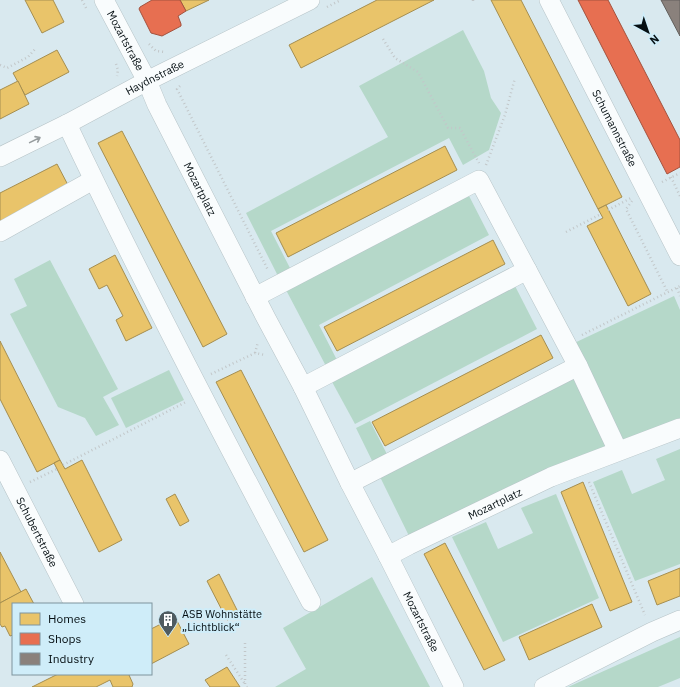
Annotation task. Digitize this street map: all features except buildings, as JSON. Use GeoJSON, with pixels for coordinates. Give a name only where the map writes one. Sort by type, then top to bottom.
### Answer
{"type":"FeatureCollection","features":[{"type":"Feature","properties":{"kind":"street","name":"Mozartstraße"},"geometry":{"type":"LineString","coordinates":[[104,0],[147,81]]}},
{"type":"Feature","properties":{"kind":"street","name":"Schumannstraße"},"geometry":{"type":"LineString","coordinates":[[549,0],[680,256]]}},
{"type":"Feature","properties":{"kind":"street","name":"Haydnstraße"},"geometry":{"type":"LineString","coordinates":[[0,157],[67,124],[147,81],[319,4]]}},
{"type":"Feature","properties":{"kind":"street","name":"Mozartplatz"},"geometry":{"type":"LineString","coordinates":[[147,81],[157,105],[388,556],[545,480],[680,428]]}},
{"type":"Feature","properties":{"kind":"street"},"geometry":{"type":"LineString","coordinates":[[67,124],[198,388],[311,602]]}},
{"type":"Feature","properties":{"kind":"street"},"geometry":{"type":"LineString","coordinates":[[255,297],[481,176],[527,270],[578,366],[618,451]]}},
{"type":"Feature","properties":{"kind":"street"},"geometry":{"type":"LineString","coordinates":[[0,232],[94,180]]}},
{"type":"Feature","properties":{"kind":"street"},"geometry":{"type":"LineString","coordinates":[[302,387],[527,270]]}},
{"type":"Feature","properties":{"kind":"street"},"geometry":{"type":"LineString","coordinates":[[350,483],[578,366]]}},
{"type":"Feature","properties":{"kind":"street","name":"Schubertstraße"},"geometry":{"type":"LineString","coordinates":[[0,460],[73,603]]}},
{"type":"Feature","properties":{"kind":"street","name":"Mozartstraße"},"geometry":{"type":"LineString","coordinates":[[388,556],[454,687]]}},
{"type":"Feature","properties":{"kind":"street"},"geometry":{"type":"LineString","coordinates":[[544,687],[652,632],[680,620]]}},
{"type":"Feature","properties":{"kind":"path"},"geometry":{"type":"LineString","coordinates":[[82,0],[89,14]]}},
{"type":"Feature","properties":{"kind":"path"},"geometry":{"type":"LineString","coordinates":[[319,4],[341,0]]}},
{"type":"Feature","properties":{"kind":"path"},"geometry":{"type":"LineString","coordinates":[[383,39],[395,58],[418,72],[448,128],[460,128],[481,176]]}},
{"type":"Feature","properties":{"kind":"path"},"geometry":{"type":"LineString","coordinates":[[146,40],[156,51],[167,52]]}},
{"type":"Feature","properties":{"kind":"path"},"geometry":{"type":"LineString","coordinates":[[0,65],[7,68],[28,57],[36,48]]}},
{"type":"Feature","properties":{"kind":"path"},"geometry":{"type":"LineString","coordinates":[[115,63],[118,70],[116,78]]}},
{"type":"Feature","properties":{"kind":"path"},"geometry":{"type":"LineString","coordinates":[[481,176],[505,115],[514,78]]}},
{"type":"Feature","properties":{"kind":"path"},"geometry":{"type":"LineString","coordinates":[[182,85],[177,89],[276,286]]}},
{"type":"Feature","properties":{"kind":"path"},"geometry":{"type":"LineString","coordinates":[[671,178],[680,196]]}},
{"type":"Feature","properties":{"kind":"path"},"geometry":{"type":"LineString","coordinates":[[608,210],[636,196],[626,209],[668,292]]}},
{"type":"Feature","properties":{"kind":"path"},"geometry":{"type":"LineString","coordinates":[[566,232],[600,214]]}},
{"type":"Feature","properties":{"kind":"path"},"geometry":{"type":"LineString","coordinates":[[566,343],[680,286]]}},
{"type":"Feature","properties":{"kind":"path"},"geometry":{"type":"LineString","coordinates":[[677,288],[680,296]]}},
{"type":"Feature","properties":{"kind":"path"},"geometry":{"type":"LineString","coordinates":[[63,465],[198,388],[255,353],[288,359]]}},
{"type":"Feature","properties":{"kind":"path"},"geometry":{"type":"LineString","coordinates":[[582,465],[652,632]]}},
{"type":"Feature","properties":{"kind":"path"},"geometry":{"type":"LineString","coordinates":[[15,490],[57,468]]}},
{"type":"Feature","properties":{"kind":"path"},"geometry":{"type":"LineString","coordinates":[[245,643],[246,686]]}},
{"type":"Feature","properties":{"kind":"path"},"geometry":{"type":"LineString","coordinates":[[226,655],[246,686]]}},
{"type":"Feature","properties":{"kind":"green space"},"geometry":{"type":"Polygon","coordinates":[[[463,30],[484,71],[491,98],[501,113],[489,150],[463,165],[449,138],[271,231],[291,270],[278,276],[246,213],[388,137],[359,86],[463,30]]]}},
{"type":"Feature","properties":{"kind":"green space"},"geometry":{"type":"Polygon","coordinates":[[[467,192],[489,235],[319,325],[338,362],[327,368],[285,288],[467,192]]]}},
{"type":"Feature","properties":{"kind":"green space"},"geometry":{"type":"Polygon","coordinates":[[[50,260],[118,389],[103,397],[119,425],[96,436],[85,418],[58,407],[10,314],[27,306],[14,279],[50,260]]]}},
{"type":"Feature","properties":{"kind":"green space"},"geometry":{"type":"Polygon","coordinates":[[[514,284],[537,329],[355,424],[331,380],[514,284]]]}},
{"type":"Feature","properties":{"kind":"green space"},"geometry":{"type":"Polygon","coordinates":[[[674,296],[680,310],[680,424],[411,540],[356,428],[370,421],[392,464],[582,367],[570,345],[674,296]]]}},
{"type":"Feature","properties":{"kind":"green space"},"geometry":{"type":"Polygon","coordinates":[[[169,370],[184,400],[126,428],[111,398],[169,370]]]}},
{"type":"Feature","properties":{"kind":"green space"},"geometry":{"type":"Polygon","coordinates":[[[680,449],[680,564],[635,581],[593,482],[622,470],[632,494],[665,480],[656,459],[680,449]]]}},
{"type":"Feature","properties":{"kind":"green space"},"geometry":{"type":"Polygon","coordinates":[[[556,494],[599,598],[503,642],[452,537],[486,522],[498,549],[533,533],[521,508],[556,494]]]}},
{"type":"Feature","properties":{"kind":"green space"},"geometry":{"type":"Polygon","coordinates":[[[372,577],[430,687],[275,687],[306,669],[283,628],[372,577]]]}},
{"type":"Feature","properties":{"kind":"green space"},"geometry":{"type":"Polygon","coordinates":[[[680,637],[680,678],[658,687],[568,687],[680,637]]]}},
{"type":"Feature","properties":{"kind":"place","name":"ASB Wohnstätte „Lichtblick“"},"geometry":{"type":"Point","coordinates":[168,637]}}]}
